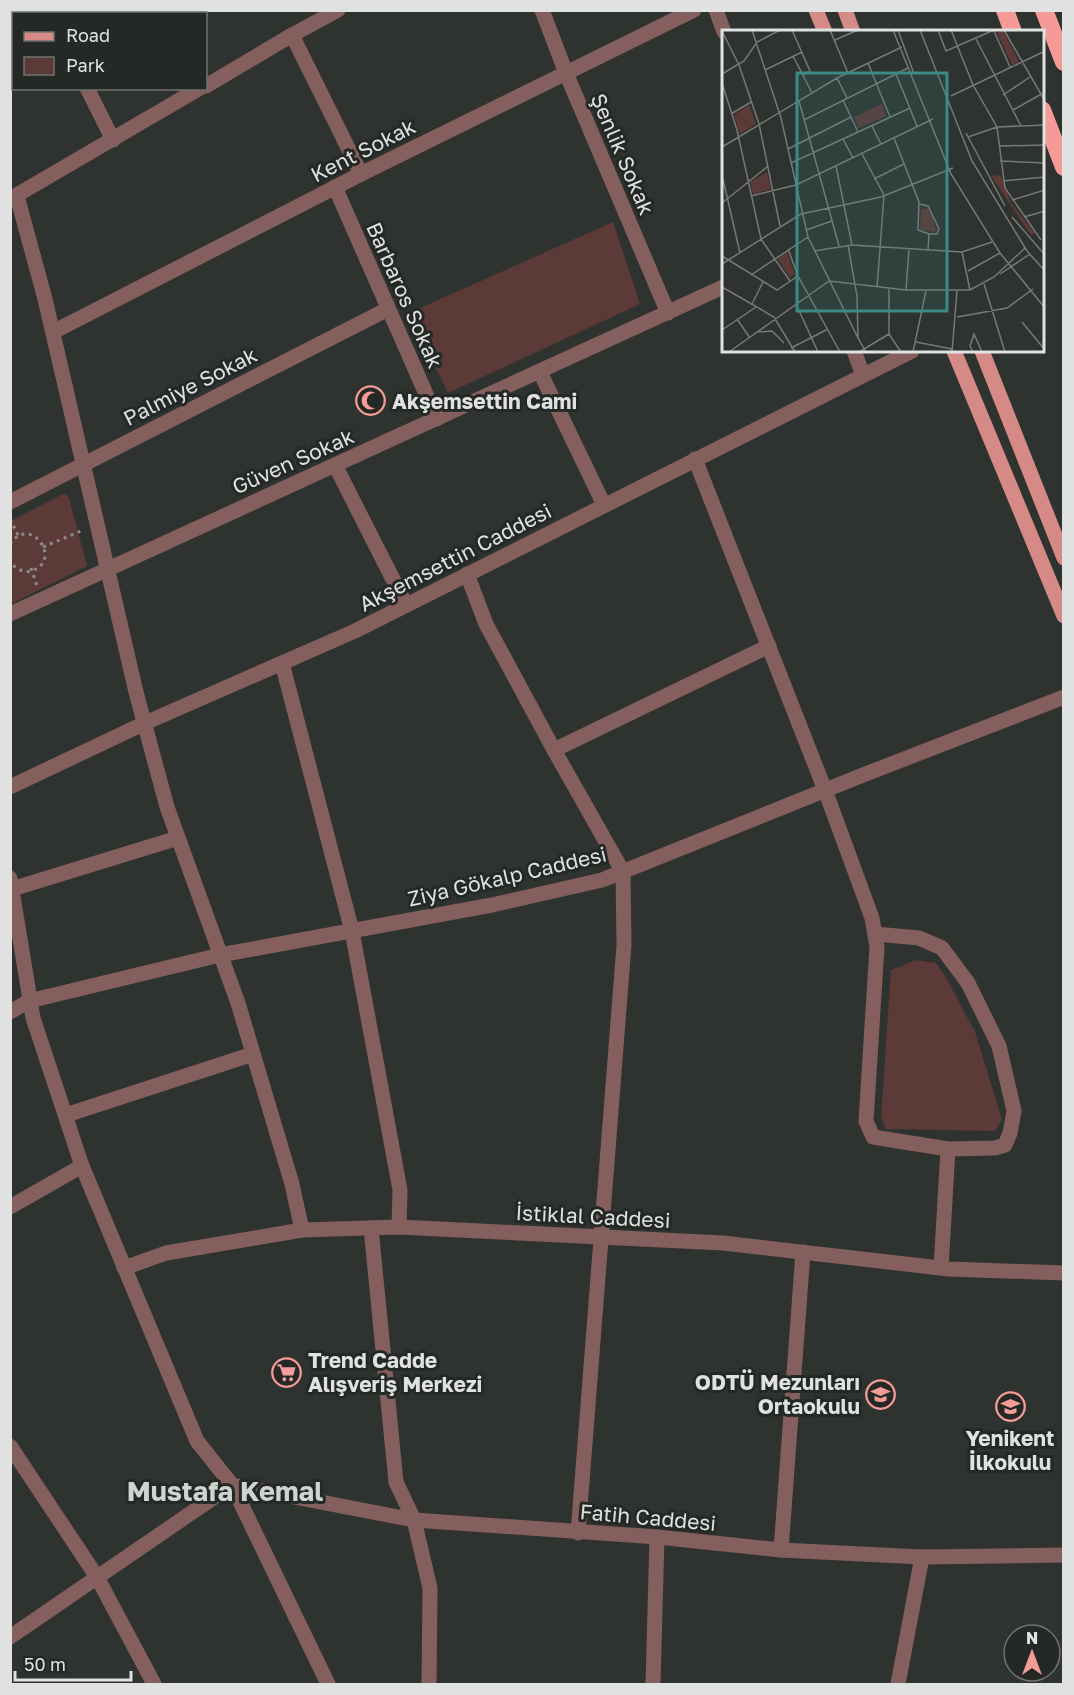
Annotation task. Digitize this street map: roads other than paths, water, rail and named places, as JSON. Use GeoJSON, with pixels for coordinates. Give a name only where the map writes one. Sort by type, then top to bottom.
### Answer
{"type":"FeatureCollection","features":[{"type":"Feature","properties":{"kind":"highway"},"geometry":{"type":"LineString","coordinates":[[1005,10],[1012,30]]}},
{"type":"Feature","properties":{"kind":"highway"},"geometry":{"type":"LineString","coordinates":[[1044,10],[1064,63]]}},
{"type":"Feature","properties":{"kind":"highway"},"geometry":{"type":"LineString","coordinates":[[1044,115],[1064,167]]}},
{"type":"Feature","properties":{"kind":"main road"},"geometry":{"type":"LineString","coordinates":[[816,10],[824,30]]}},
{"type":"Feature","properties":{"kind":"main road"},"geometry":{"type":"LineString","coordinates":[[845,10],[852,30]]}},
{"type":"Feature","properties":{"kind":"main road"},"geometry":{"type":"LineString","coordinates":[[954,352],[1064,616]]}},
{"type":"Feature","properties":{"kind":"main road"},"geometry":{"type":"LineString","coordinates":[[982,352],[1064,558]]}},
{"type":"Feature","properties":{"kind":"street"},"geometry":{"type":"LineString","coordinates":[[207,85],[338,10]]}},
{"type":"Feature","properties":{"kind":"street","name":"Şenlik Sokak"},"geometry":{"type":"LineString","coordinates":[[542,10],[566,73],[668,313]]}},
{"type":"Feature","properties":{"kind":"street","name":"Kent Sokak"},"geometry":{"type":"LineString","coordinates":[[53,332],[361,174],[694,10]]}},
{"type":"Feature","properties":{"kind":"street"},"geometry":{"type":"LineString","coordinates":[[716,10],[723,30]]}},
{"type":"Feature","properties":{"kind":"street"},"geometry":{"type":"LineString","coordinates":[[292,35],[361,174]]}},
{"type":"Feature","properties":{"kind":"street"},"geometry":{"type":"LineString","coordinates":[[88,90],[113,140]]}},
{"type":"Feature","properties":{"kind":"street"},"geometry":{"type":"LineString","coordinates":[[197,90],[14,198],[53,332],[144,723],[167,807],[253,1054],[292,1184],[302,1230]]}},
{"type":"Feature","properties":{"kind":"street","name":"Barbaros Sokak"},"geometry":{"type":"LineString","coordinates":[[335,188],[437,419]]}},
{"type":"Feature","properties":{"kind":"street","name":"Güven Sokak"},"geometry":{"type":"LineString","coordinates":[[10,614],[722,287]]}},
{"type":"Feature","properties":{"kind":"street","name":"Palmiye Sokak"},"geometry":{"type":"LineString","coordinates":[[10,502],[388,309]]}},
{"type":"Feature","properties":{"kind":"street"},"geometry":{"type":"LineString","coordinates":[[854,352],[863,375]]}},
{"type":"Feature","properties":{"kind":"street","name":"Akşemsettin Caddesi"},"geometry":{"type":"LineString","coordinates":[[10,787],[144,723],[355,631],[910,352]]}},
{"type":"Feature","properties":{"kind":"street"},"geometry":{"type":"LineString","coordinates":[[540,372],[604,505]]}},
{"type":"Feature","properties":{"kind":"street"},"geometry":{"type":"LineString","coordinates":[[695,459],[825,790],[872,918],[877,947],[866,1121],[873,1137],[948,1149],[995,1149],[1005,1145],[1014,1111],[999,1046],[968,983],[942,948],[919,938],[875,934]]}},
{"type":"Feature","properties":{"kind":"street"},"geometry":{"type":"LineString","coordinates":[[334,465],[406,605]]}},
{"type":"Feature","properties":{"kind":"street"},"geometry":{"type":"LineString","coordinates":[[467,574],[486,624],[623,872],[624,945],[578,1533]]}},
{"type":"Feature","properties":{"kind":"street"},"geometry":{"type":"LineString","coordinates":[[554,750],[769,646]]}},
{"type":"Feature","properties":{"kind":"street"},"geometry":{"type":"LineString","coordinates":[[282,663],[352,931],[400,1190],[399,1227]]}},
{"type":"Feature","properties":{"kind":"street","name":"Ziya Gökalp Caddesi"},"geometry":{"type":"LineString","coordinates":[[10,1012],[29,1001],[220,955],[503,903],[602,880],[1064,697]]}},
{"type":"Feature","properties":{"kind":"street"},"geometry":{"type":"LineString","coordinates":[[178,838],[11,883],[29,1001],[82,1166],[197,1441],[232,1485],[328,1684]]}},
{"type":"Feature","properties":{"kind":"street"},"geometry":{"type":"LineString","coordinates":[[66,1115],[253,1054]]}},
{"type":"Feature","properties":{"kind":"street"},"geometry":{"type":"LineString","coordinates":[[941,1268],[948,1149]]}},
{"type":"Feature","properties":{"kind":"street"},"geometry":{"type":"LineString","coordinates":[[10,1207],[82,1166]]}},
{"type":"Feature","properties":{"kind":"street","name":"İstiklal Caddesi"},"geometry":{"type":"LineString","coordinates":[[124,1268],[166,1253],[302,1230],[399,1227],[723,1243],[941,1268],[1064,1273]]}},
{"type":"Feature","properties":{"kind":"street"},"geometry":{"type":"LineString","coordinates":[[371,1228],[396,1482],[414,1520],[430,1588],[429,1684]]}},
{"type":"Feature","properties":{"kind":"street"},"geometry":{"type":"LineString","coordinates":[[781,1550],[803,1252]]}},
{"type":"Feature","properties":{"kind":"street"},"geometry":{"type":"LineString","coordinates":[[10,1446],[98,1577],[154,1684]]}},
{"type":"Feature","properties":{"kind":"street"},"geometry":{"type":"LineString","coordinates":[[10,1637],[232,1485]]}},
{"type":"Feature","properties":{"kind":"street","name":"Fatih Caddesi"},"geometry":{"type":"LineString","coordinates":[[232,1485],[414,1520],[657,1537],[781,1550],[922,1557],[1064,1555]]}},
{"type":"Feature","properties":{"kind":"street"},"geometry":{"type":"LineString","coordinates":[[653,1684],[657,1537]]}},
{"type":"Feature","properties":{"kind":"street"},"geometry":{"type":"LineString","coordinates":[[898,1684],[922,1557]]}},
{"type":"Feature","properties":{"kind":"place","name":"Akşemsettin Cami"},"geometry":{"type":"Point","coordinates":[371,401]}},
{"type":"Feature","properties":{"kind":"place","name":"Trend Cadde Alışveriş Merkezi"},"geometry":{"type":"Point","coordinates":[287,1372]}},
{"type":"Feature","properties":{"kind":"place","name":"ODTÜ Mezunları Ortaokulu"},"geometry":{"type":"Point","coordinates":[881,1394]}},
{"type":"Feature","properties":{"kind":"place","name":"Yenikent İlkokulu"},"geometry":{"type":"Point","coordinates":[1010,1407]}},
{"type":"Feature","properties":{"kind":"district","name":"Mustafa Kemal"},"geometry":{"type":"Point","coordinates":[225,1491]}}]}
